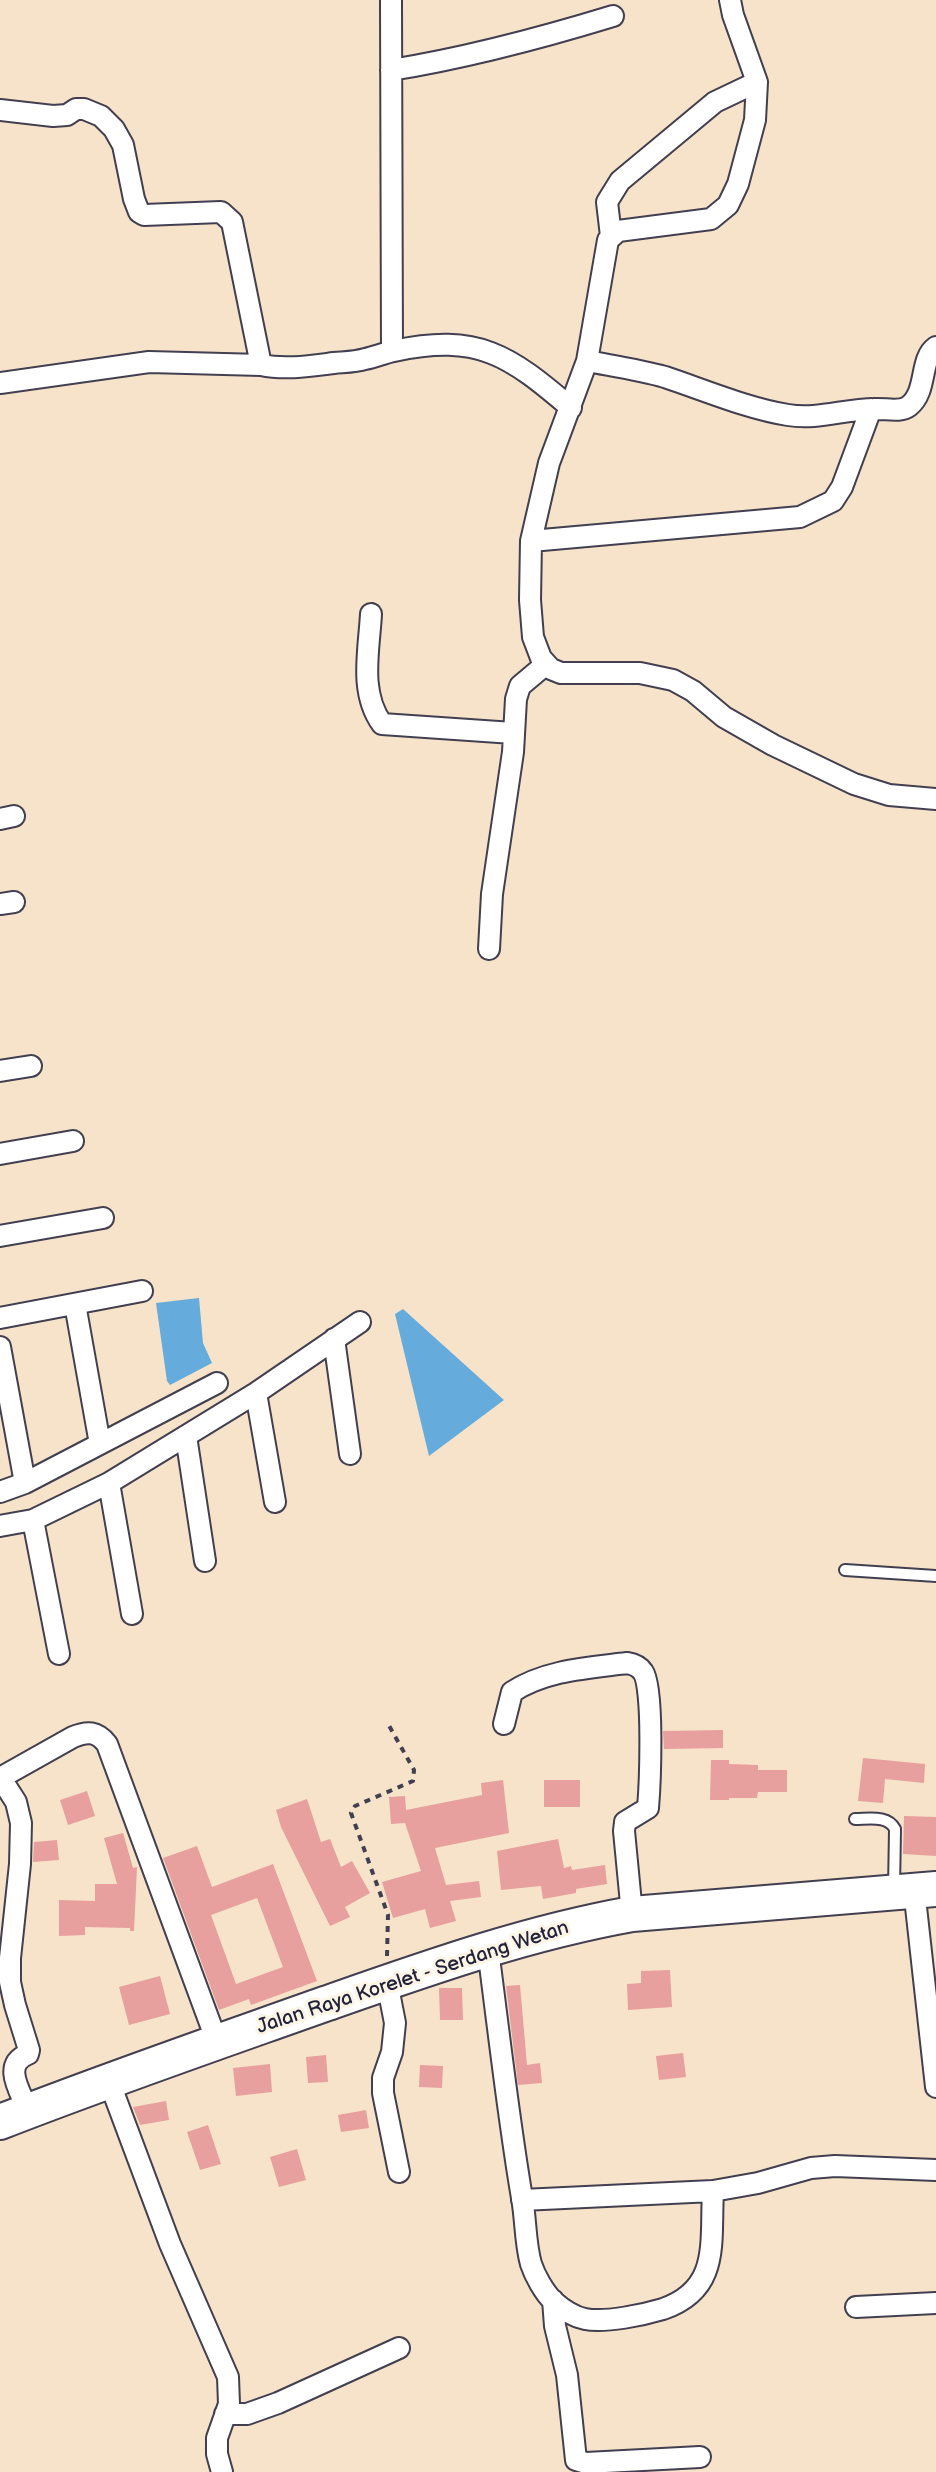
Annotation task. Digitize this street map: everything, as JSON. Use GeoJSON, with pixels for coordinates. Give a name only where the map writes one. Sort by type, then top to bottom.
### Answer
{"type":"FeatureCollection","features":[{"type":"Feature","properties":{"kind":"main road","name":"Jalan Raya Korelet - Serdang Wetan"},"geometry":{"type":"LineString","coordinates":[[14,2117],[387,1982],[597,1920],[632,1914],[915,1889]]}},
{"type":"Feature","properties":{"kind":"street"},"geometry":{"type":"LineString","coordinates":[[391,0],[392,351]]}},
{"type":"Feature","properties":{"kind":"street"},"geometry":{"type":"LineString","coordinates":[[611,236],[618,231],[711,219],[728,205],[738,184],[755,120],[757,82],[730,0]]}},
{"type":"Feature","properties":{"kind":"street"},"geometry":{"type":"LineString","coordinates":[[391,70],[451,58],[613,16]]}},
{"type":"Feature","properties":{"kind":"street"},"geometry":{"type":"LineString","coordinates":[[757,82],[715,102],[620,181],[607,202],[611,236],[606,248],[587,361],[549,463],[531,541],[530,600],[536,650],[545,665],[561,673],[640,673],[673,680],[693,691],[724,717],[773,745],[854,784],[889,795],[936,799]]}},
{"type":"Feature","properties":{"kind":"street"},"geometry":{"type":"LineString","coordinates":[[0,110],[53,116],[67,115],[76,109],[91,110],[114,129],[123,145],[139,212],[144,215],[212,212],[226,215],[232,222],[261,365]]}},
{"type":"Feature","properties":{"kind":"street"},"geometry":{"type":"LineString","coordinates":[[0,383],[149,362],[278,368],[318,365],[364,360],[392,351],[443,343],[477,347],[515,363],[571,408]]}},
{"type":"Feature","properties":{"kind":"street"},"geometry":{"type":"LineString","coordinates":[[587,361],[661,376],[790,416],[832,415],[908,407],[917,397],[929,354],[936,347]]}},
{"type":"Feature","properties":{"kind":"street"},"geometry":{"type":"LineString","coordinates":[[531,541],[800,517],[833,501],[842,487],[871,409]]}},
{"type":"Feature","properties":{"kind":"street"},"geometry":{"type":"LineString","coordinates":[[371,614],[367,681],[372,711],[382,724],[513,733]]}},
{"type":"Feature","properties":{"kind":"street"},"geometry":{"type":"LineString","coordinates":[[489,949],[492,894],[513,752],[516,699],[520,686],[545,665]]}},
{"type":"Feature","properties":{"kind":"street"},"geometry":{"type":"LineString","coordinates":[[0,1071],[31,1066]]}},
{"type":"Feature","properties":{"kind":"street"},"geometry":{"type":"LineString","coordinates":[[0,1154],[73,1141]]}},
{"type":"Feature","properties":{"kind":"street"},"geometry":{"type":"LineString","coordinates":[[0,1236],[103,1218]]}},
{"type":"Feature","properties":{"kind":"street"},"geometry":{"type":"LineString","coordinates":[[0,1318],[142,1291]]}},
{"type":"Feature","properties":{"kind":"street"},"geometry":{"type":"LineString","coordinates":[[75,1304],[100,1444]]}},
{"type":"Feature","properties":{"kind":"street"},"geometry":{"type":"LineString","coordinates":[[0,1526],[33,1520],[109,1483],[256,1393],[360,1322]]}},
{"type":"Feature","properties":{"kind":"street"},"geometry":{"type":"LineString","coordinates":[[334,1339],[350,1454]]}},
{"type":"Feature","properties":{"kind":"street"},"geometry":{"type":"LineString","coordinates":[[0,1347],[25,1483]]}},
{"type":"Feature","properties":{"kind":"street"},"geometry":{"type":"LineString","coordinates":[[0,1492],[25,1483],[217,1383]]}},
{"type":"Feature","properties":{"kind":"street"},"geometry":{"type":"LineString","coordinates":[[256,1393],[275,1502]]}},
{"type":"Feature","properties":{"kind":"street"},"geometry":{"type":"LineString","coordinates":[[186,1436],[205,1561]]}},
{"type":"Feature","properties":{"kind":"street"},"geometry":{"type":"LineString","coordinates":[[109,1483],[132,1614]]}},
{"type":"Feature","properties":{"kind":"street"},"geometry":{"type":"LineString","coordinates":[[33,1520],[59,1654]]}},
{"type":"Feature","properties":{"kind":"street"},"geometry":{"type":"LineString","coordinates":[[504,1724],[512,1692],[528,1681],[627,1663],[636,1664],[644,1673],[651,1714],[648,1808],[625,1822],[624,1831],[632,1914]]}},
{"type":"Feature","properties":{"kind":"street"},"geometry":{"type":"LineString","coordinates":[[14,2117],[16,2061],[28,2054],[29,2050],[10,1982],[21,1823],[16,1802],[0,1778],[85,1732],[102,1737],[107,1744],[217,2042]]}},
{"type":"Feature","properties":{"kind":"street"},"geometry":{"type":"LineString","coordinates":[[915,1889],[936,2087]]}},
{"type":"Feature","properties":{"kind":"street"},"geometry":{"type":"LineString","coordinates":[[488,1950],[515,2162],[532,2266],[553,2300],[574,2316],[586,2320],[643,2314],[690,2296],[700,2285],[706,2271],[713,2191]]}},
{"type":"Feature","properties":{"kind":"street"},"geometry":{"type":"LineString","coordinates":[[387,1982],[395,2023],[392,2052],[383,2078],[383,2093],[399,2172]]}},
{"type":"Feature","properties":{"kind":"street"},"geometry":{"type":"LineString","coordinates":[[109,2081],[170,2244],[228,2377],[225,2414],[217,2438],[222,2472]]}},
{"type":"Feature","properties":{"kind":"street"},"geometry":{"type":"LineString","coordinates":[[522,2200],[713,2191],[758,2183],[811,2168],[835,2166],[936,2170]]}},
{"type":"Feature","properties":{"kind":"street"},"geometry":{"type":"LineString","coordinates":[[553,2300],[555,2326],[567,2375],[576,2460],[586,2463],[700,2457]]}},
{"type":"Feature","properties":{"kind":"street"},"geometry":{"type":"LineString","coordinates":[[856,2307],[936,2303]]}},
{"type":"Feature","properties":{"kind":"street"},"geometry":{"type":"LineString","coordinates":[[225,2414],[247,2414],[278,2403],[399,2348]]}},
{"type":"Feature","properties":{"kind":"lane"},"geometry":{"type":"LineString","coordinates":[[845,1570],[936,1576]]}},
{"type":"Feature","properties":{"kind":"lane"},"geometry":{"type":"LineString","coordinates":[[855,1819],[891,1822],[915,1889]]}},
{"type":"Feature","properties":{"kind":"path"},"geometry":{"type":"LineString","coordinates":[[387,1722],[414,1770],[413,1781],[355,1806],[351,1813],[388,1915],[387,1982]]}},
{"type":"Feature","properties":{"kind":"water"},"geometry":{"type":"Polygon","coordinates":[[[199,1298],[203,1343],[212,1363],[170,1385],[156,1303],[199,1298]]]}},
{"type":"Feature","properties":{"kind":"water"},"geometry":{"type":"Polygon","coordinates":[[[403,1309],[504,1400],[429,1456],[395,1314],[403,1309]]]}},
{"type":"Feature","properties":{"kind":"building"},"geometry":{"type":"Polygon","coordinates":[[[723,1730],[723,1748],[664,1749],[663,1731],[723,1730]]]}},
{"type":"Feature","properties":{"kind":"building"},"geometry":{"type":"Polygon","coordinates":[[[863,1758],[925,1764],[924,1783],[885,1779],[883,1803],[858,1801],[863,1758]]]}},
{"type":"Feature","properties":{"kind":"building"},"geometry":{"type":"Polygon","coordinates":[[[711,1760],[758,1765],[758,1770],[787,1770],[787,1792],[758,1792],[757,1798],[710,1800],[711,1760]]]}},
{"type":"Feature","properties":{"kind":"building"},"geometry":{"type":"Polygon","coordinates":[[[503,1780],[509,1833],[435,1848],[446,1885],[479,1881],[481,1897],[450,1901],[456,1921],[430,1928],[425,1909],[393,1918],[382,1882],[421,1871],[405,1823],[391,1824],[389,1797],[405,1796],[406,1810],[482,1795],[481,1783],[503,1780]]]}},
{"type":"Feature","properties":{"kind":"building"},"geometry":{"type":"Polygon","coordinates":[[[544,1780],[580,1780],[580,1807],[544,1807],[544,1780]]]}},
{"type":"Feature","properties":{"kind":"building"},"geometry":{"type":"Polygon","coordinates":[[[87,1791],[95,1816],[68,1825],[60,1800],[87,1791]]]}},
{"type":"Feature","properties":{"kind":"building"},"geometry":{"type":"Polygon","coordinates":[[[307,1799],[321,1842],[330,1839],[341,1867],[352,1861],[370,1893],[345,1907],[350,1917],[330,1926],[281,1827],[276,1810],[307,1799]]]}},
{"type":"Feature","properties":{"kind":"building"},"geometry":{"type":"Polygon","coordinates":[[[904,1816],[936,1817],[936,1856],[903,1854],[904,1816]]]}},
{"type":"Feature","properties":{"kind":"building"},"geometry":{"type":"Polygon","coordinates":[[[123,1833],[133,1868],[137,1867],[134,1931],[130,1928],[85,1927],[85,1935],[59,1936],[59,1900],[95,1901],[95,1884],[117,1884],[104,1838],[123,1833]]]}},
{"type":"Feature","properties":{"kind":"building"},"geometry":{"type":"Polygon","coordinates":[[[558,1839],[564,1868],[571,1866],[572,1870],[605,1865],[607,1884],[543,1899],[541,1886],[501,1890],[497,1851],[558,1839]]]}},
{"type":"Feature","properties":{"kind":"building"},"geometry":{"type":"Polygon","coordinates":[[[57,1840],[59,1860],[33,1862],[34,1842],[57,1840]]]}},
{"type":"Feature","properties":{"kind":"building"},"geometry":{"type":"Polygon","coordinates":[[[197,1846],[212,1887],[273,1864],[317,1981],[251,2005],[249,1999],[219,2010],[163,1858],[197,1846]],[[257,1898],[211,1915],[236,1984],[283,1967],[257,1898]]]}},
{"type":"Feature","properties":{"kind":"building"},"geometry":{"type":"Polygon","coordinates":[[[670,1970],[672,2007],[628,2010],[627,1984],[641,1983],[641,1971],[670,1970]]]}},
{"type":"Feature","properties":{"kind":"building"},"geometry":{"type":"Polygon","coordinates":[[[160,1976],[170,2014],[129,2025],[119,1987],[160,1976]]]}},
{"type":"Feature","properties":{"kind":"building"},"geometry":{"type":"Polygon","coordinates":[[[520,1985],[527,2065],[540,2063],[542,2083],[518,2085],[506,1986],[520,1985]]]}},
{"type":"Feature","properties":{"kind":"building"},"geometry":{"type":"Polygon","coordinates":[[[439,1988],[462,1988],[463,2020],[440,2020],[439,1988]]]}},
{"type":"Feature","properties":{"kind":"building"},"geometry":{"type":"Polygon","coordinates":[[[683,2053],[686,2077],[659,2080],[656,2056],[683,2053]]]}},
{"type":"Feature","properties":{"kind":"building"},"geometry":{"type":"Polygon","coordinates":[[[326,2055],[328,2082],[308,2083],[306,2057],[326,2055]]]}},
{"type":"Feature","properties":{"kind":"building"},"geometry":{"type":"Polygon","coordinates":[[[270,2064],[272,2092],[236,2096],[233,2068],[270,2064]]]}},
{"type":"Feature","properties":{"kind":"building"},"geometry":{"type":"Polygon","coordinates":[[[420,2065],[443,2066],[442,2088],[419,2087],[420,2065]]]}},
{"type":"Feature","properties":{"kind":"building"},"geometry":{"type":"Polygon","coordinates":[[[166,2101],[169,2120],[140,2125],[133,2107],[166,2101]]]}},
{"type":"Feature","properties":{"kind":"building"},"geometry":{"type":"Polygon","coordinates":[[[366,2110],[369,2128],[341,2132],[338,2115],[366,2110]]]}},
{"type":"Feature","properties":{"kind":"building"},"geometry":{"type":"Polygon","coordinates":[[[208,2125],[221,2164],[200,2170],[187,2132],[208,2125]]]}},
{"type":"Feature","properties":{"kind":"building"},"geometry":{"type":"Polygon","coordinates":[[[297,2149],[306,2180],[279,2187],[270,2157],[297,2149]]]}}]}
